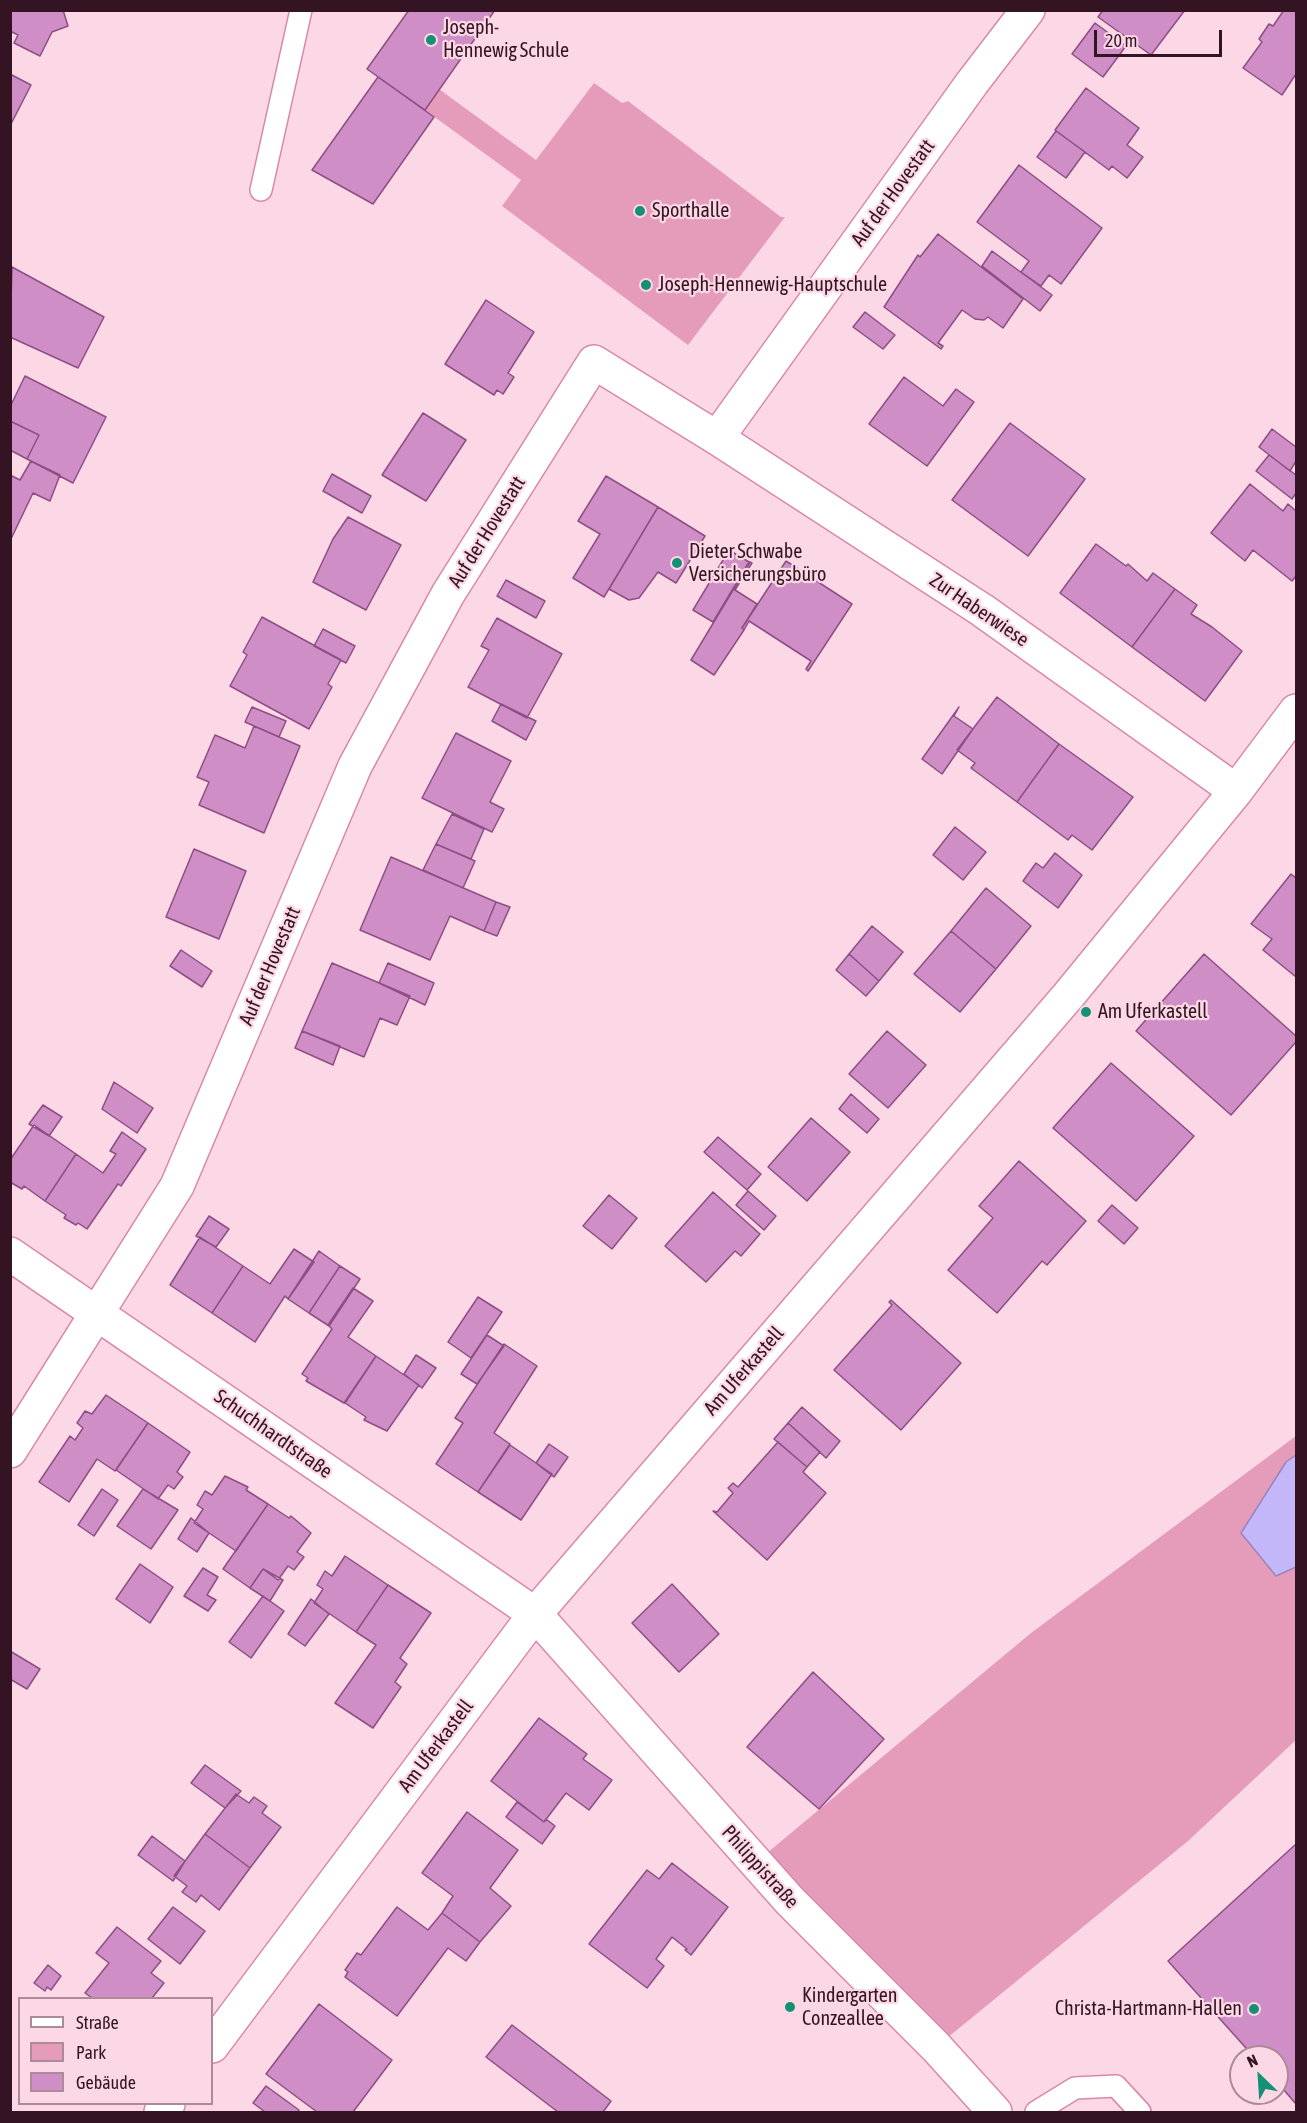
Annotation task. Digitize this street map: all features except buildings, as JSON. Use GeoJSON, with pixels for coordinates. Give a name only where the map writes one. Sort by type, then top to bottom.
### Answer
{"type":"FeatureCollection","features":[{"type":"Feature","properties":{"kind":"street","name":"Auf der Hovestatt"},"geometry":{"type":"LineString","coordinates":[[98,1313],[177,1186],[355,766],[448,594],[594,362],[717,438],[972,82],[1028,10]]}},
{"type":"Feature","properties":{"kind":"street","name":"Zur Haberwiese"},"geometry":{"type":"LineString","coordinates":[[717,438],[982,610],[1236,791]]}},
{"type":"Feature","properties":{"kind":"street","name":"Am Uferkastell"},"geometry":{"type":"LineString","coordinates":[[213,2045],[534,1614],[1060,1005],[1236,791],[1296,711]]}},
{"type":"Feature","properties":{"kind":"street","name":"Schuchhardtstraße"},"geometry":{"type":"LineString","coordinates":[[10,1254],[534,1614]]}},
{"type":"Feature","properties":{"kind":"street"},"geometry":{"type":"LineString","coordinates":[[10,1451],[98,1313]]}},
{"type":"Feature","properties":{"kind":"street","name":"Philippistraße"},"geometry":{"type":"LineString","coordinates":[[534,1614],[790,1901],[936,2047],[995,2112]]}},
{"type":"Feature","properties":{"kind":"lane"},"geometry":{"type":"LineString","coordinates":[[261,190],[300,10]]}},
{"type":"Feature","properties":{"kind":"lane"},"geometry":{"type":"LineString","coordinates":[[1036,2112],[1075,2088],[1116,2086],[1140,2112]]}},
{"type":"Feature","properties":{"kind":"green space","name":"Sporthalle"},"geometry":{"type":"Polygon","coordinates":[[[594,83],[622,103],[628,101],[781,217],[785,217],[688,345],[502,206],[521,180],[425,110],[439,89],[536,160],[594,83]]]}},
{"type":"Feature","properties":{"kind":"green space"},"geometry":{"type":"Polygon","coordinates":[[[1296,1436],[1296,1740],[1188,1841],[936,2047],[755,1863],[1031,1633],[1296,1436]]]}},
{"type":"Feature","properties":{"kind":"shaded area"},"geometry":{"type":"Polygon","coordinates":[[[1296,1455],[1296,1567],[1276,1576],[1241,1533],[1286,1462],[1296,1455]]]}},
{"type":"Feature","properties":{"kind":"place","name":"Joseph- Hennewig Schule"},"geometry":{"type":"Point","coordinates":[431,40]}},
{"type":"Feature","properties":{"kind":"place","name":"Sporthalle"},"geometry":{"type":"Point","coordinates":[640,211]}},
{"type":"Feature","properties":{"kind":"place","name":"Joseph-Hennewig-Hauptschule"},"geometry":{"type":"Point","coordinates":[646,285]}},
{"type":"Feature","properties":{"kind":"place","name":"Dieter Schwabe Versicherungsbüro"},"geometry":{"type":"Point","coordinates":[677,563]}},
{"type":"Feature","properties":{"kind":"place","name":"Am Uferkastell"},"geometry":{"type":"Point","coordinates":[1086,1012]}},
{"type":"Feature","properties":{"kind":"place","name":"Kindergarten Conzeallee"},"geometry":{"type":"Point","coordinates":[790,2007]}},
{"type":"Feature","properties":{"kind":"place","name":"Christa-Hartmann-Hallen"},"geometry":{"type":"Point","coordinates":[1254,2009]}}]}
